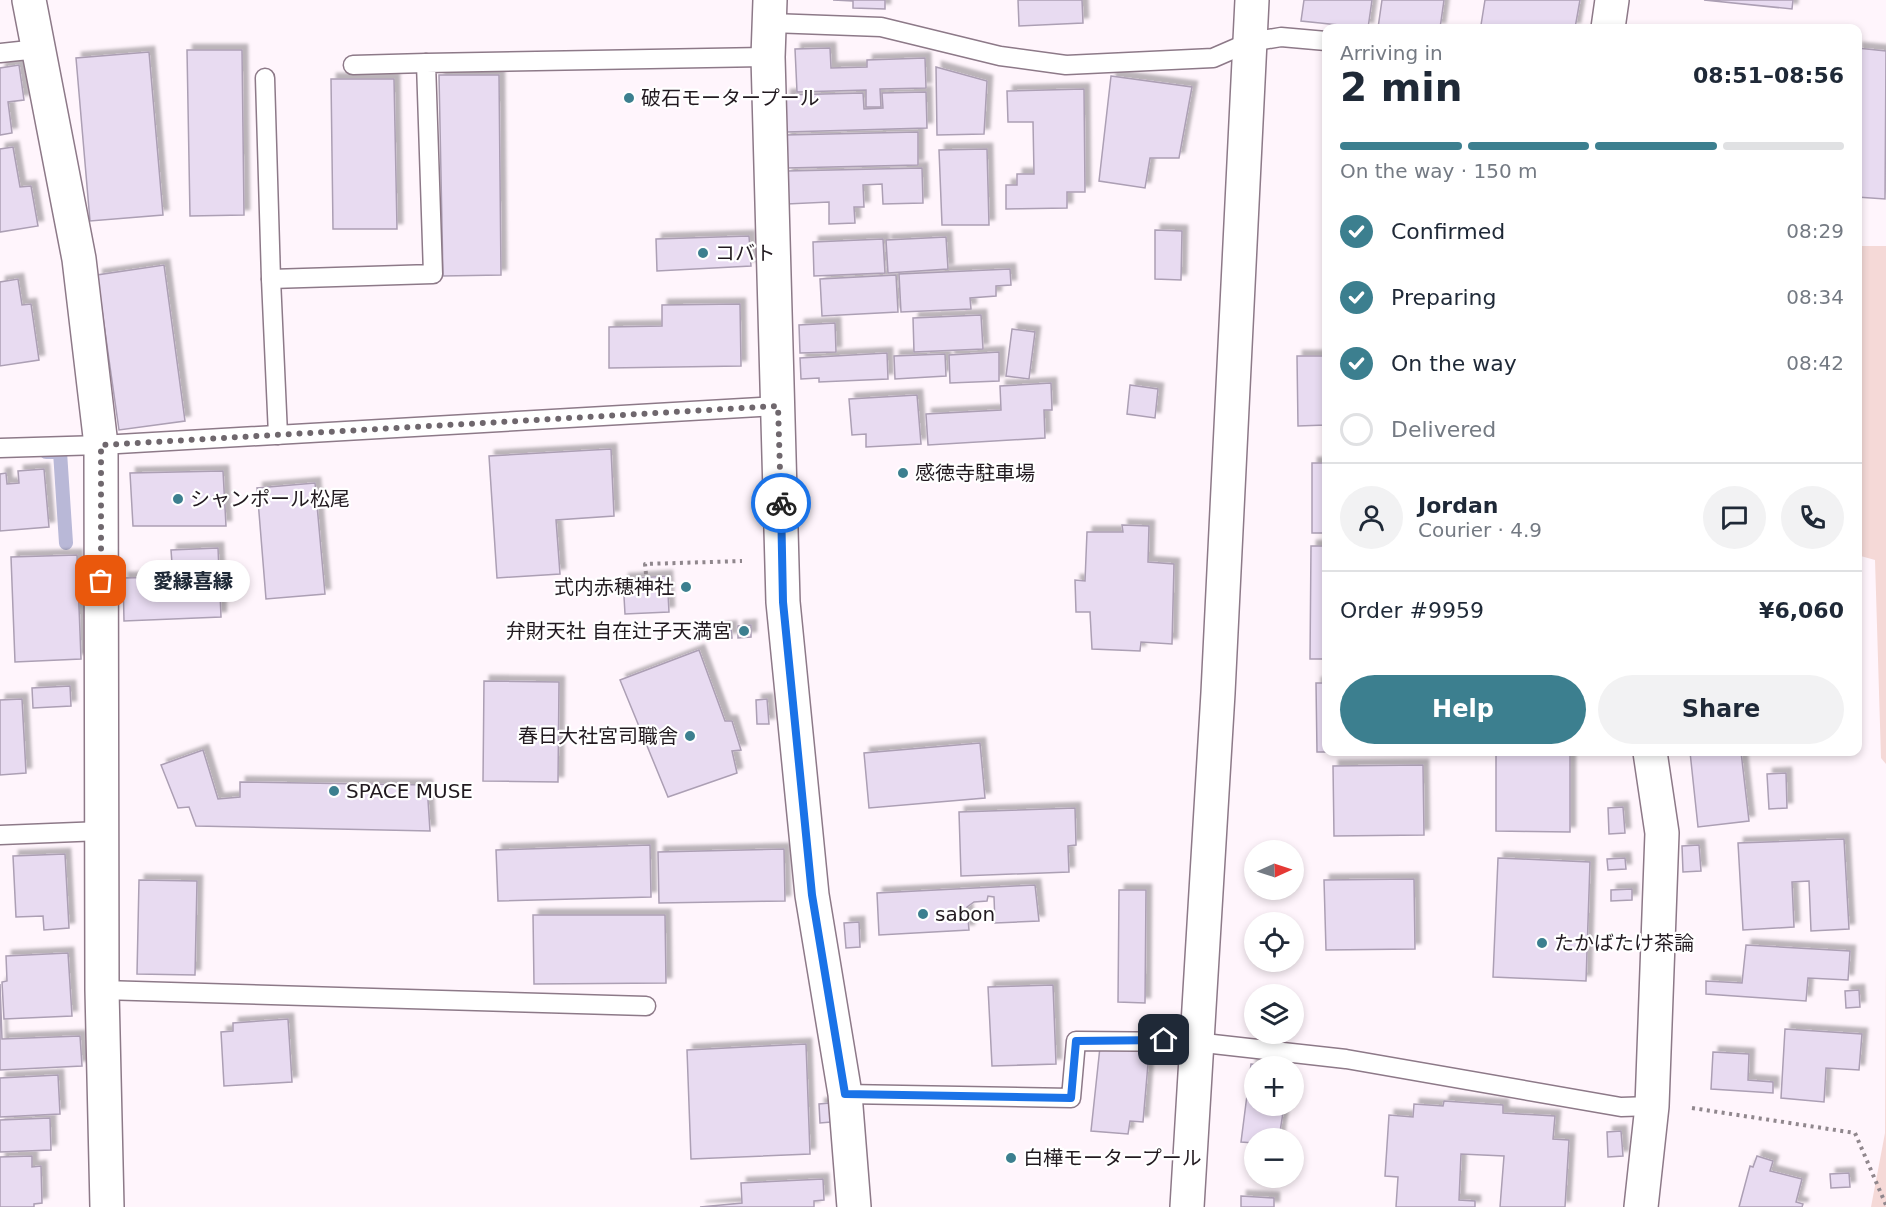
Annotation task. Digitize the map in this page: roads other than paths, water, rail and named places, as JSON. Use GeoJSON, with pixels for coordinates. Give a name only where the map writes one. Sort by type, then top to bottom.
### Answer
{"type":"FeatureCollection","features":[{"type":"Feature","properties":{"kind":"street"},"geometry":{"type":"LineString","coordinates":[[29,0],[79,259],[101,445],[102,990],[107,1207]]}},
{"type":"Feature","properties":{"kind":"street"},"geometry":{"type":"LineString","coordinates":[[1186,1207],[1218,693],[1252,0]]}},
{"type":"Feature","properties":{"kind":"street"},"geometry":{"type":"LineString","coordinates":[[1609,24],[1612,0]]}},
{"type":"Feature","properties":{"kind":"street"},"geometry":{"type":"LineString","coordinates":[[770,12],[768,57],[783,602],[812,895],[845,1094],[854,1207]]}},
{"type":"Feature","properties":{"kind":"street"},"geometry":{"type":"LineString","coordinates":[[1641,1207],[1652,1106],[1662,833],[1651,756]]}},
{"type":"Feature","properties":{"kind":"lane"},"geometry":{"type":"LineString","coordinates":[[770,12],[881,27],[1000,56],[1066,65],[1214,58],[1250,42],[1281,37],[1322,41]]}},
{"type":"Feature","properties":{"kind":"lane"},"geometry":{"type":"LineString","coordinates":[[0,53],[38,49]]}},
{"type":"Feature","properties":{"kind":"lane"},"geometry":{"type":"LineString","coordinates":[[353,65],[768,57]]}},
{"type":"Feature","properties":{"kind":"lane"},"geometry":{"type":"LineString","coordinates":[[271,279],[433,274],[426,63]]}},
{"type":"Feature","properties":{"kind":"lane"},"geometry":{"type":"LineString","coordinates":[[265,78],[278,435]]}},
{"type":"Feature","properties":{"kind":"lane"},"geometry":{"type":"LineString","coordinates":[[0,448],[101,445],[778,406]]}},
{"type":"Feature","properties":{"kind":"lane"},"geometry":{"type":"LineString","coordinates":[[0,835],[102,831]]}},
{"type":"Feature","properties":{"kind":"lane"},"geometry":{"type":"LineString","coordinates":[[102,990],[646,1006]]}},
{"type":"Feature","properties":{"kind":"lane"},"geometry":{"type":"LineString","coordinates":[[845,1094],[1071,1098],[1076,1041],[1195,1042],[1346,1059],[1622,1107],[1652,1106]]}},
{"type":"Feature","properties":{"kind":"waterway"},"geometry":{"type":"LineString","coordinates":[[46,452],[60,452],[66,543]]}},
{"type":"Feature","properties":{"kind":"place","name":"破石モータープール"},"geometry":{"type":"Point","coordinates":[629,98]}},
{"type":"Feature","properties":{"kind":"place","name":"コバト"},"geometry":{"type":"Point","coordinates":[703,253]}},
{"type":"Feature","properties":{"kind":"place","name":"感徳寺駐車場"},"geometry":{"type":"Point","coordinates":[903,473]}},
{"type":"Feature","properties":{"kind":"place","name":"シャンポール松尾"},"geometry":{"type":"Point","coordinates":[178,499]}},
{"type":"Feature","properties":{"kind":"place","name":"愛縁喜縁"},"geometry":{"type":"Point","coordinates":[101,581]}},
{"type":"Feature","properties":{"kind":"place","name":"式内赤穂神社"},"geometry":{"type":"Point","coordinates":[686,587]}},
{"type":"Feature","properties":{"kind":"place","name":"弁財天社 自在辻子天満宮"},"geometry":{"type":"Point","coordinates":[744,631]}},
{"type":"Feature","properties":{"kind":"place","name":"春日大社宮司職舎"},"geometry":{"type":"Point","coordinates":[690,736]}},
{"type":"Feature","properties":{"kind":"place","name":"SPACE MUSE"},"geometry":{"type":"Point","coordinates":[334,791]}},
{"type":"Feature","properties":{"kind":"place","name":"sabon"},"geometry":{"type":"Point","coordinates":[923,914]}},
{"type":"Feature","properties":{"kind":"place","name":"たかばたけ茶論"},"geometry":{"type":"Point","coordinates":[1542,943]}},
{"type":"Feature","properties":{"kind":"place","name":"白樺モータープール"},"geometry":{"type":"Point","coordinates":[1011,1158]}}]}
